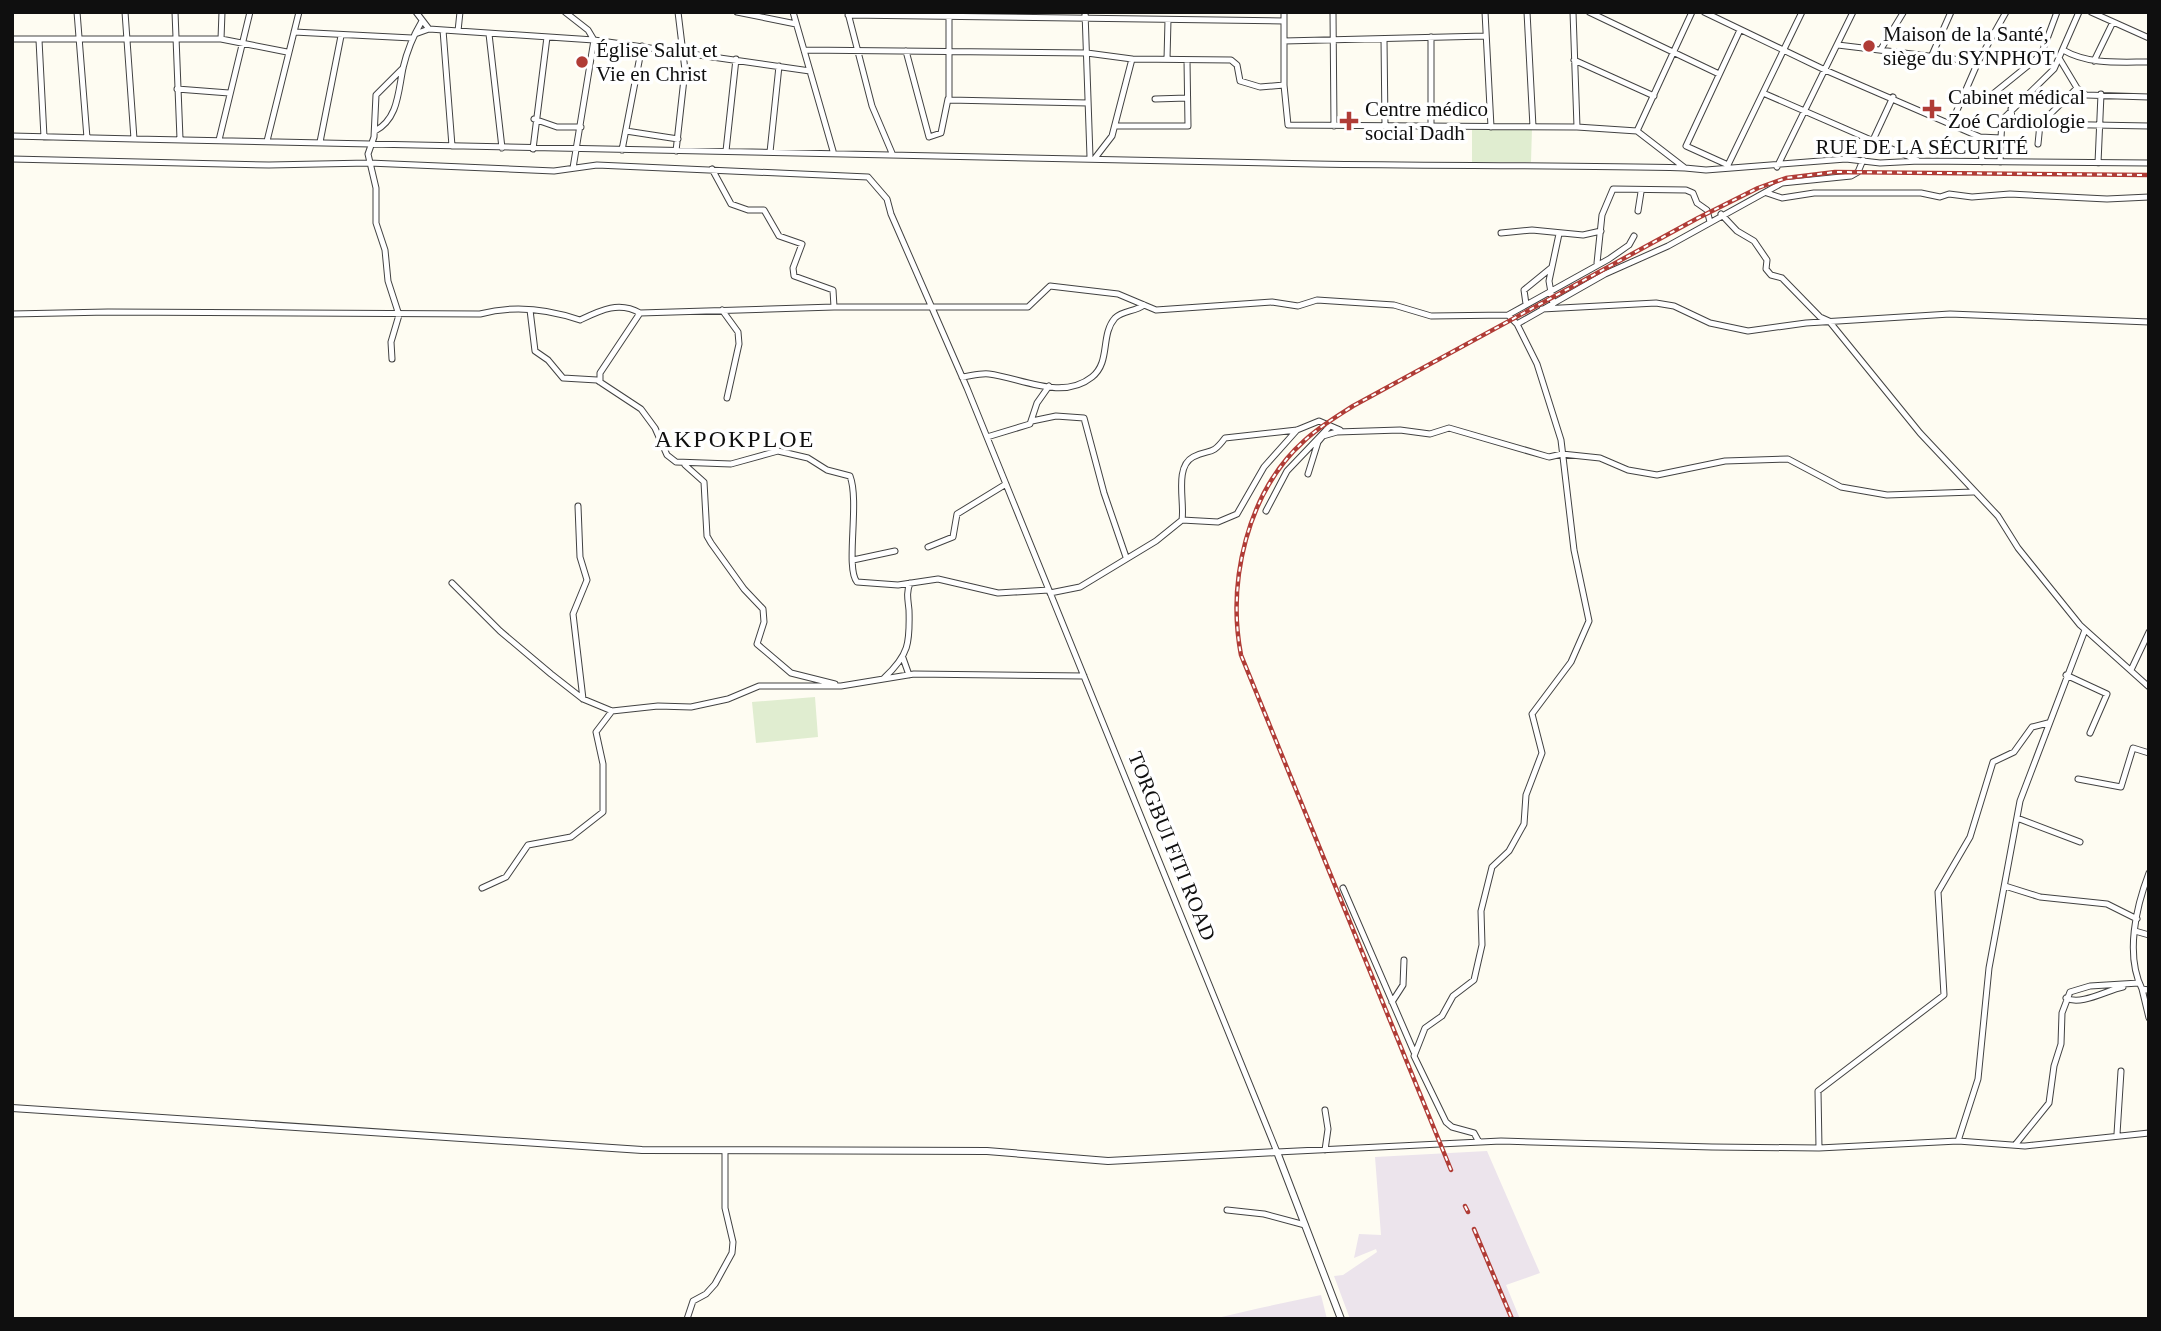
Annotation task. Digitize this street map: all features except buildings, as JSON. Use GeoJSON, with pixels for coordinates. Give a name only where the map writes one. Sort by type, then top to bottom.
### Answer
{"type":"FeatureCollection","features":[{"type":"Feature","properties":{"kind":"street"},"geometry":{"type":"LineString","coordinates":[[77,12],[77,40],[87,138]]}},
{"type":"Feature","properties":{"kind":"street"},"geometry":{"type":"LineString","coordinates":[[125,12],[134,139]]}},
{"type":"Feature","properties":{"kind":"street"},"geometry":{"type":"LineString","coordinates":[[175,12],[180,139]]}},
{"type":"Feature","properties":{"kind":"street"},"geometry":{"type":"LineString","coordinates":[[221,39],[222,12]]}},
{"type":"Feature","properties":{"kind":"street"},"geometry":{"type":"LineString","coordinates":[[219,140],[250,12]]}},
{"type":"Feature","properties":{"kind":"street"},"geometry":{"type":"LineString","coordinates":[[267,141],[299,12]]}},
{"type":"Feature","properties":{"kind":"street"},"geometry":{"type":"LineString","coordinates":[[416,12],[429,29]]}},
{"type":"Feature","properties":{"kind":"street"},"geometry":{"type":"LineString","coordinates":[[458,31],[460,12]]}},
{"type":"Feature","properties":{"kind":"street"},"geometry":{"type":"LineString","coordinates":[[565,12],[588,30],[594,40],[577,150],[572,157],[573,168]]}},
{"type":"Feature","properties":{"kind":"street"},"geometry":{"type":"LineString","coordinates":[[676,151],[684,51],[678,12]]}},
{"type":"Feature","properties":{"kind":"street"},"geometry":{"type":"LineString","coordinates":[[737,12],[796,23]]}},
{"type":"Feature","properties":{"kind":"street"},"geometry":{"type":"LineString","coordinates":[[793,12],[833,151]]}},
{"type":"Feature","properties":{"kind":"street"},"geometry":{"type":"LineString","coordinates":[[1236,20],[1239,12]]}},
{"type":"Feature","properties":{"kind":"street"},"geometry":{"type":"LineString","coordinates":[[1284,12],[1284,85],[1288,125],[1577,127],[1637,131],[1685,168]]}},
{"type":"Feature","properties":{"kind":"street"},"geometry":{"type":"LineString","coordinates":[[1333,12],[1334,126]]}},
{"type":"Feature","properties":{"kind":"street"},"geometry":{"type":"LineString","coordinates":[[1485,12],[1490,127]]}},
{"type":"Feature","properties":{"kind":"street"},"geometry":{"type":"LineString","coordinates":[[1527,12],[1533,127]]}},
{"type":"Feature","properties":{"kind":"street"},"geometry":{"type":"LineString","coordinates":[[1573,12],[1577,127]]}},
{"type":"Feature","properties":{"kind":"street"},"geometry":{"type":"LineString","coordinates":[[1589,12],[1719,74]]}},
{"type":"Feature","properties":{"kind":"street"},"geometry":{"type":"LineString","coordinates":[[1637,131],[1692,12]]}},
{"type":"Feature","properties":{"kind":"street"},"geometry":{"type":"LineString","coordinates":[[1704,12],[1825,70],[1893,97],[1980,137],[2001,138]]}},
{"type":"Feature","properties":{"kind":"street"},"geometry":{"type":"LineString","coordinates":[[1740,30],[1686,146],[1727,167],[1802,12]]}},
{"type":"Feature","properties":{"kind":"street"},"geometry":{"type":"LineString","coordinates":[[1777,167],[1802,111],[1853,12]]}},
{"type":"Feature","properties":{"kind":"street"},"geometry":{"type":"LineString","coordinates":[[1932,55],[1951,12]]}},
{"type":"Feature","properties":{"kind":"street"},"geometry":{"type":"LineString","coordinates":[[1951,124],[1978,62],[2006,12]]}},
{"type":"Feature","properties":{"kind":"street"},"geometry":{"type":"LineString","coordinates":[[1988,98],[2041,55],[2057,12]]}},
{"type":"Feature","properties":{"kind":"street"},"geometry":{"type":"LineString","coordinates":[[2000,163],[2002,120],[2050,74],[2080,12]]}},
{"type":"Feature","properties":{"kind":"street"},"geometry":{"type":"LineString","coordinates":[[2091,12],[2149,38]]}},
{"type":"Feature","properties":{"kind":"street"},"geometry":{"type":"LineString","coordinates":[[1881,49],[1903,13]]}},
{"type":"Feature","properties":{"kind":"street"},"geometry":{"type":"LineString","coordinates":[[892,153],[872,106],[848,14],[949,17],[1122,16],[1168,20],[1284,21]]}},
{"type":"Feature","properties":{"kind":"street"},"geometry":{"type":"LineString","coordinates":[[1085,16],[1093,157]]}},
{"type":"Feature","properties":{"kind":"street"},"geometry":{"type":"LineString","coordinates":[[906,51],[929,137],[941,133],[948,99],[949,17]]}},
{"type":"Feature","properties":{"kind":"street"},"geometry":{"type":"LineString","coordinates":[[1167,60],[1168,20]]}},
{"type":"Feature","properties":{"kind":"street"},"geometry":{"type":"LineString","coordinates":[[375,131],[386,126],[398,102],[403,68],[413,36],[422,21]]}},
{"type":"Feature","properties":{"kind":"street"},"geometry":{"type":"LineString","coordinates":[[2094,61],[2113,22]]}},
{"type":"Feature","properties":{"kind":"street"},"geometry":{"type":"LineString","coordinates":[[294,32],[341,36],[413,36],[429,29],[594,40],[810,71]]}},
{"type":"Feature","properties":{"kind":"street"},"geometry":{"type":"LineString","coordinates":[[443,30],[452,146]]}},
{"type":"Feature","properties":{"kind":"street"},"geometry":{"type":"LineString","coordinates":[[489,34],[502,148]]}},
{"type":"Feature","properties":{"kind":"street"},"geometry":{"type":"LineString","coordinates":[[320,142],[341,36]]}},
{"type":"Feature","properties":{"kind":"street"},"geometry":{"type":"LineString","coordinates":[[1284,41],[1486,36]]}},
{"type":"Feature","properties":{"kind":"street"},"geometry":{"type":"LineString","coordinates":[[533,149],[534,119],[547,37]]}},
{"type":"Feature","properties":{"kind":"street"},"geometry":{"type":"LineString","coordinates":[[1431,37],[1431,126]]}},
{"type":"Feature","properties":{"kind":"street"},"geometry":{"type":"LineString","coordinates":[[12,39],[221,39],[287,52]]}},
{"type":"Feature","properties":{"kind":"street"},"geometry":{"type":"LineString","coordinates":[[1384,39],[1385,126]]}},
{"type":"Feature","properties":{"kind":"street"},"geometry":{"type":"LineString","coordinates":[[39,40],[44,137]]}},
{"type":"Feature","properties":{"kind":"street"},"geometry":{"type":"LineString","coordinates":[[1838,45],[1978,62]]}},
{"type":"Feature","properties":{"kind":"street"},"geometry":{"type":"LineString","coordinates":[[622,149],[642,46]]}},
{"type":"Feature","properties":{"kind":"street"},"geometry":{"type":"LineString","coordinates":[[804,50],[1087,53],[1132,59],[1231,60],[1237,65],[1240,81],[1260,87],[1284,85]]}},
{"type":"Feature","properties":{"kind":"street"},"geometry":{"type":"LineString","coordinates":[[2063,50],[2077,58],[2094,61],[2149,62]]}},
{"type":"Feature","properties":{"kind":"street"},"geometry":{"type":"LineString","coordinates":[[2059,58],[2077,88],[2086,94],[2149,97]]}},
{"type":"Feature","properties":{"kind":"street"},"geometry":{"type":"LineString","coordinates":[[726,151],[736,59]]}},
{"type":"Feature","properties":{"kind":"street"},"geometry":{"type":"LineString","coordinates":[[1093,157],[1110,141],[1116,126],[1132,59]]}},
{"type":"Feature","properties":{"kind":"street"},"geometry":{"type":"LineString","coordinates":[[1116,126],[1186,127],[1189,119],[1187,60]]}},
{"type":"Feature","properties":{"kind":"street"},"geometry":{"type":"LineString","coordinates":[[1574,60],[1654,96]]}},
{"type":"Feature","properties":{"kind":"street"},"geometry":{"type":"LineString","coordinates":[[770,152],[779,66]]}},
{"type":"Feature","properties":{"kind":"street"},"geometry":{"type":"LineString","coordinates":[[392,359],[391,341],[399,315],[388,281],[385,250],[376,223],[376,187],[369,163],[375,131],[376,95],[403,68]]}},
{"type":"Feature","properties":{"kind":"street"},"geometry":{"type":"LineString","coordinates":[[2038,144],[2040,124],[2077,88]]}},
{"type":"Feature","properties":{"kind":"street"},"geometry":{"type":"LineString","coordinates":[[177,89],[229,93]]}},
{"type":"Feature","properties":{"kind":"street"},"geometry":{"type":"LineString","coordinates":[[1763,93],[1919,161]]}},
{"type":"Feature","properties":{"kind":"street"},"geometry":{"type":"LineString","coordinates":[[2098,163],[2101,94]]}},
{"type":"Feature","properties":{"kind":"street"},"geometry":{"type":"LineString","coordinates":[[1873,140],[1893,97]]}},
{"type":"Feature","properties":{"kind":"street"},"geometry":{"type":"LineString","coordinates":[[1155,99],[1187,98]]}},
{"type":"Feature","properties":{"kind":"street"},"geometry":{"type":"LineString","coordinates":[[948,99],[1088,103]]}},
{"type":"Feature","properties":{"kind":"street"},"geometry":{"type":"LineString","coordinates":[[2011,109],[2012,119],[2040,124],[2149,127]]}},
{"type":"Feature","properties":{"kind":"street"},"geometry":{"type":"LineString","coordinates":[[534,119],[557,127],[581,127]]}},
{"type":"Feature","properties":{"kind":"street"},"geometry":{"type":"LineString","coordinates":[[626,131],[678,139]]}},
{"type":"Feature","properties":{"kind":"street","name":"RUE DE LA SÉCURITÉ"},"geometry":{"type":"LineString","coordinates":[[12,136],[577,150],[833,151],[1685,168],[1777,167],[1821,161],[1863,160],[1880,163],[2149,163]]}},
{"type":"Feature","properties":{"kind":"street"},"geometry":{"type":"LineString","coordinates":[[1980,137],[1982,162]]}},
{"type":"Feature","properties":{"kind":"street","name":"TORGBUI FITI ROAD"},"geometry":{"type":"LineString","coordinates":[[12,159],[289,165],[369,163],[554,171],[597,164],[868,177],[887,199],[891,214],[967,388],[1277,1152],[1341,1319]]}},
{"type":"Feature","properties":{"kind":"street"},"geometry":{"type":"LineString","coordinates":[[1517,324],[1721,214],[1795,180],[1851,176],[1858,172],[1863,160]]}},
{"type":"Feature","properties":{"kind":"street"},"geometry":{"type":"LineString","coordinates":[[712,169],[731,204],[748,210],[764,210],[779,236],[802,244],[793,268],[794,275],[833,290],[834,307]]}},
{"type":"Feature","properties":{"kind":"street"},"geometry":{"type":"LineString","coordinates":[[1597,263],[1602,215],[1613,189],[1686,190],[1693,193],[1697,204],[1709,213],[1710,222]]}},
{"type":"Feature","properties":{"kind":"street"},"geometry":{"type":"LineString","coordinates":[[1639,211],[1642,191]]}},
{"type":"Feature","properties":{"kind":"street"},"geometry":{"type":"LineString","coordinates":[[1767,193],[1782,198],[1814,193],[1921,193],[1940,197],[1949,194],[1972,197],[2010,194],[2107,199],[2149,197]]}},
{"type":"Feature","properties":{"kind":"street"},"geometry":{"type":"LineString","coordinates":[[1721,214],[1737,232],[1754,241],[1767,260],[1766,269],[1771,275],[1782,278],[1820,317],[1829,321],[1860,363],[1973,492],[1998,516],[2018,548],[2085,630],[2149,687]]}},
{"type":"Feature","properties":{"kind":"street"},"geometry":{"type":"LineString","coordinates":[[1501,233],[1532,230],[1583,235],[1601,231]]}},
{"type":"Feature","properties":{"kind":"street"},"geometry":{"type":"LineString","coordinates":[[1553,304],[1550,291],[1551,268],[1559,234]]}},
{"type":"Feature","properties":{"kind":"street"},"geometry":{"type":"LineString","coordinates":[[12,314],[480,314],[505,307],[580,320],[606,308],[629,307],[640,313],[834,307],[1028,307],[1050,286],[1118,294],[1156,310],[1272,302],[1298,306],[1317,300],[1394,305],[1431,316],[1507,315],[1621,251],[1634,236]]}},
{"type":"Feature","properties":{"kind":"street"},"geometry":{"type":"LineString","coordinates":[[1526,304],[1524,290],[1551,268]]}},
{"type":"Feature","properties":{"kind":"street"},"geometry":{"type":"LineString","coordinates":[[1542,309],[1656,303],[1674,306],[1710,323],[1748,331],[1829,321],[1950,314],[2149,322]]}},
{"type":"Feature","properties":{"kind":"street"},"geometry":{"type":"LineString","coordinates":[[962,377],[986,374],[1032,386],[1072,385],[1091,378],[1102,362],[1110,326],[1123,313],[1144,305]]}},
{"type":"Feature","properties":{"kind":"street"},"geometry":{"type":"LineString","coordinates":[[530,310],[535,351],[548,360],[563,377],[600,382],[641,409],[655,428],[667,455],[682,463],[704,482],[707,536],[710,543],[744,589],[763,609],[764,622],[757,644],[791,673],[841,686]]}},
{"type":"Feature","properties":{"kind":"street"},"geometry":{"type":"LineString","coordinates":[[722,310],[738,332],[739,344],[727,398]]}},
{"type":"Feature","properties":{"kind":"street"},"geometry":{"type":"LineString","coordinates":[[600,382],[600,373],[640,313]]}},
{"type":"Feature","properties":{"kind":"street"},"geometry":{"type":"LineString","coordinates":[[1414,1054],[1426,1028],[1436,1022],[1453,996],[1474,980],[1482,945],[1481,911],[1492,866],[1509,850],[1524,824],[1526,794],[1542,753],[1532,715],[1571,662],[1589,621],[1574,550],[1561,440],[1537,364],[1517,324],[1507,315]]}},
{"type":"Feature","properties":{"kind":"street"},"geometry":{"type":"LineString","coordinates":[[987,437],[1027,426],[1032,421],[1037,403],[1049,386]]}},
{"type":"Feature","properties":{"kind":"street"},"geometry":{"type":"LineString","coordinates":[[1032,421],[1056,416],[1084,418],[1104,493],[1126,557]]}},
{"type":"Feature","properties":{"kind":"street"},"geometry":{"type":"LineString","coordinates":[[1182,520],[1184,468],[1192,457],[1210,454],[1225,438],[1297,430],[1320,421],[1343,432]]}},
{"type":"Feature","properties":{"kind":"street"},"geometry":{"type":"LineString","coordinates":[[1266,511],[1287,471],[1329,427]]}},
{"type":"Feature","properties":{"kind":"street"},"geometry":{"type":"LineString","coordinates":[[1308,474],[1310,458],[1323,436],[1343,432],[1400,429],[1430,434],[1449,428],[1549,457],[1562,454],[1600,458],[1628,470],[1657,475],[1725,461],[1788,459],[1841,487],[1900,495],[1973,492]]}},
{"type":"Feature","properties":{"kind":"street"},"geometry":{"type":"LineString","coordinates":[[682,463],[731,464],[778,451],[808,458],[827,471],[850,476],[856,523],[854,579],[858,582],[898,585],[937,579],[998,593],[1049,592],[1080,587],[1156,541],[1182,520],[1218,522],[1237,514],[1264,467],[1297,430]]}},
{"type":"Feature","properties":{"kind":"street"},"geometry":{"type":"LineString","coordinates":[[928,547],[953,537],[957,514],[1006,484]]}},
{"type":"Feature","properties":{"kind":"street"},"geometry":{"type":"LineString","coordinates":[[578,506],[580,557],[587,580],[574,608],[573,625],[580,654],[583,699]]}},
{"type":"Feature","properties":{"kind":"street"},"geometry":{"type":"LineString","coordinates":[[853,560],[895,551]]}},
{"type":"Feature","properties":{"kind":"street"},"geometry":{"type":"LineString","coordinates":[[452,583],[500,632],[583,699],[612,711],[658,706],[691,707],[728,699],[759,686],[841,686],[909,675],[1084,676]]}},
{"type":"Feature","properties":{"kind":"street"},"geometry":{"type":"LineString","coordinates":[[881,680],[903,658],[909,646],[907,593],[910,583]]}},
{"type":"Feature","properties":{"kind":"street"},"geometry":{"type":"LineString","coordinates":[[898,585],[907,593]]}},
{"type":"Feature","properties":{"kind":"street"},"geometry":{"type":"LineString","coordinates":[[1958,1141],[1978,1079],[1982,1019],[2020,801],[2085,630]]}},
{"type":"Feature","properties":{"kind":"street"},"geometry":{"type":"LineString","coordinates":[[2131,670],[2149,632]]}},
{"type":"Feature","properties":{"kind":"street"},"geometry":{"type":"LineString","coordinates":[[903,658],[909,675]]}},
{"type":"Feature","properties":{"kind":"street"},"geometry":{"type":"LineString","coordinates":[[2066,675],[2107,694],[2090,733]]}},
{"type":"Feature","properties":{"kind":"street"},"geometry":{"type":"LineString","coordinates":[[482,888],[506,877],[528,845],[571,837],[603,812],[603,764],[596,732],[612,711]]}},
{"type":"Feature","properties":{"kind":"street"},"geometry":{"type":"LineString","coordinates":[[1819,1148],[1818,1091],[1944,995],[1938,892],[1970,838],[1993,762],[2014,752],[2032,727],[2048,723]]}},
{"type":"Feature","properties":{"kind":"street"},"geometry":{"type":"LineString","coordinates":[[2078,779],[2121,787],[2133,748],[2149,752]]}},
{"type":"Feature","properties":{"kind":"street"},"geometry":{"type":"LineString","coordinates":[[2017,818],[2080,842]]}},
{"type":"Feature","properties":{"kind":"street"},"geometry":{"type":"LineString","coordinates":[[2149,873],[2137,919],[2134,963],[2143,987],[2149,1018]]}},
{"type":"Feature","properties":{"kind":"street"},"geometry":{"type":"LineString","coordinates":[[2005,886],[2040,897],[2107,904],[2137,919]]}},
{"type":"Feature","properties":{"kind":"street"},"geometry":{"type":"LineString","coordinates":[[1343,888],[1446,1122],[1452,1127],[1474,1132],[1479,1142]]}},
{"type":"Feature","properties":{"kind":"street"},"geometry":{"type":"LineString","coordinates":[[2135,931],[2149,935]]}},
{"type":"Feature","properties":{"kind":"street"},"geometry":{"type":"LineString","coordinates":[[1392,1003],[1402,985],[1404,960]]}},
{"type":"Feature","properties":{"kind":"street"},"geometry":{"type":"LineString","coordinates":[[2015,1145],[2049,1103],[2054,1066],[2061,1044],[2060,1030],[2066,998],[2075,989],[2131,984],[2143,987]]}},
{"type":"Feature","properties":{"kind":"street"},"geometry":{"type":"LineString","coordinates":[[2066,998],[2072,1001],[2084,999],[2131,984]]}},
{"type":"Feature","properties":{"kind":"street"},"geometry":{"type":"LineString","coordinates":[[2118,1134],[2121,1071]]}},
{"type":"Feature","properties":{"kind":"street"},"geometry":{"type":"LineString","coordinates":[[12,1108],[642,1150],[987,1151],[1108,1161],[1479,1142],[1570,1141],[1819,1148],[1958,1141],[2015,1145],[2149,1133]]}},
{"type":"Feature","properties":{"kind":"street"},"geometry":{"type":"LineString","coordinates":[[1325,1110],[1328,1129],[1325,1150]]}},
{"type":"Feature","properties":{"kind":"street"},"geometry":{"type":"LineString","coordinates":[[687,1319],[693,1301],[706,1294],[731,1261],[733,1242],[725,1208],[725,1150]]}},
{"type":"Feature","properties":{"kind":"street"},"geometry":{"type":"LineString","coordinates":[[1227,1210],[1264,1214],[1305,1225]]}},
{"type":"Feature","properties":{"kind":"shaded area"},"geometry":{"type":"Polygon","coordinates":[[[1487,1151],[1540,1273],[1506,1285],[1520,1319],[1350,1319],[1334,1276],[1343,1275],[1377,1252],[1376,1249],[1354,1258],[1359,1234],[1381,1235],[1375,1157],[1487,1151]]]}},
{"type":"Feature","properties":{"kind":"shaded area"},"geometry":{"type":"Polygon","coordinates":[[[1321,1295],[1327,1319],[1213,1319],[1260,1308],[1321,1295]]]}},
{"type":"Feature","properties":{"kind":"green space"},"geometry":{"type":"Polygon","coordinates":[[[1472,128],[1532,128],[1531,162],[1472,162],[1472,128]]]}},
{"type":"Feature","properties":{"kind":"green space"},"geometry":{"type":"Polygon","coordinates":[[[815,697],[818,737],[756,743],[752,702],[815,697]]]}},
{"type":"Feature","properties":{"kind":"railway"},"geometry":{"type":"LineString","coordinates":[[1451,1170],[1241,655],[1237,598],[1246,540],[1255,512],[1284,462],[1310,436],[1353,406],[1698,218],[1758,188],[1786,178],[1835,172],[2149,175]]}},
{"type":"Feature","properties":{"kind":"railway"},"geometry":{"type":"LineString","coordinates":[[1465,1206],[1468,1212]]}},
{"type":"Feature","properties":{"kind":"railway"},"geometry":{"type":"LineString","coordinates":[[1474,1229],[1512,1319]]}},
{"type":"Feature","properties":{"kind":"place","name":"Maison de la Santé, siège du SYNPHOT"},"geometry":{"type":"Point","coordinates":[1869,46]}},
{"type":"Feature","properties":{"kind":"place","name":"Église Salut et Vie en Christ"},"geometry":{"type":"Point","coordinates":[582,62]}},
{"type":"Feature","properties":{"kind":"place","name":"Cabinet médical Zoé Cardiologie"},"geometry":{"type":"Point","coordinates":[1932,109]}},
{"type":"Feature","properties":{"kind":"place","name":"Centre médico social Dadh"},"geometry":{"type":"Point","coordinates":[1349,121]}},
{"type":"Feature","properties":{"kind":"district","name":"AKPOKPLOE"},"geometry":{"type":"Point","coordinates":[735,439]}}]}
